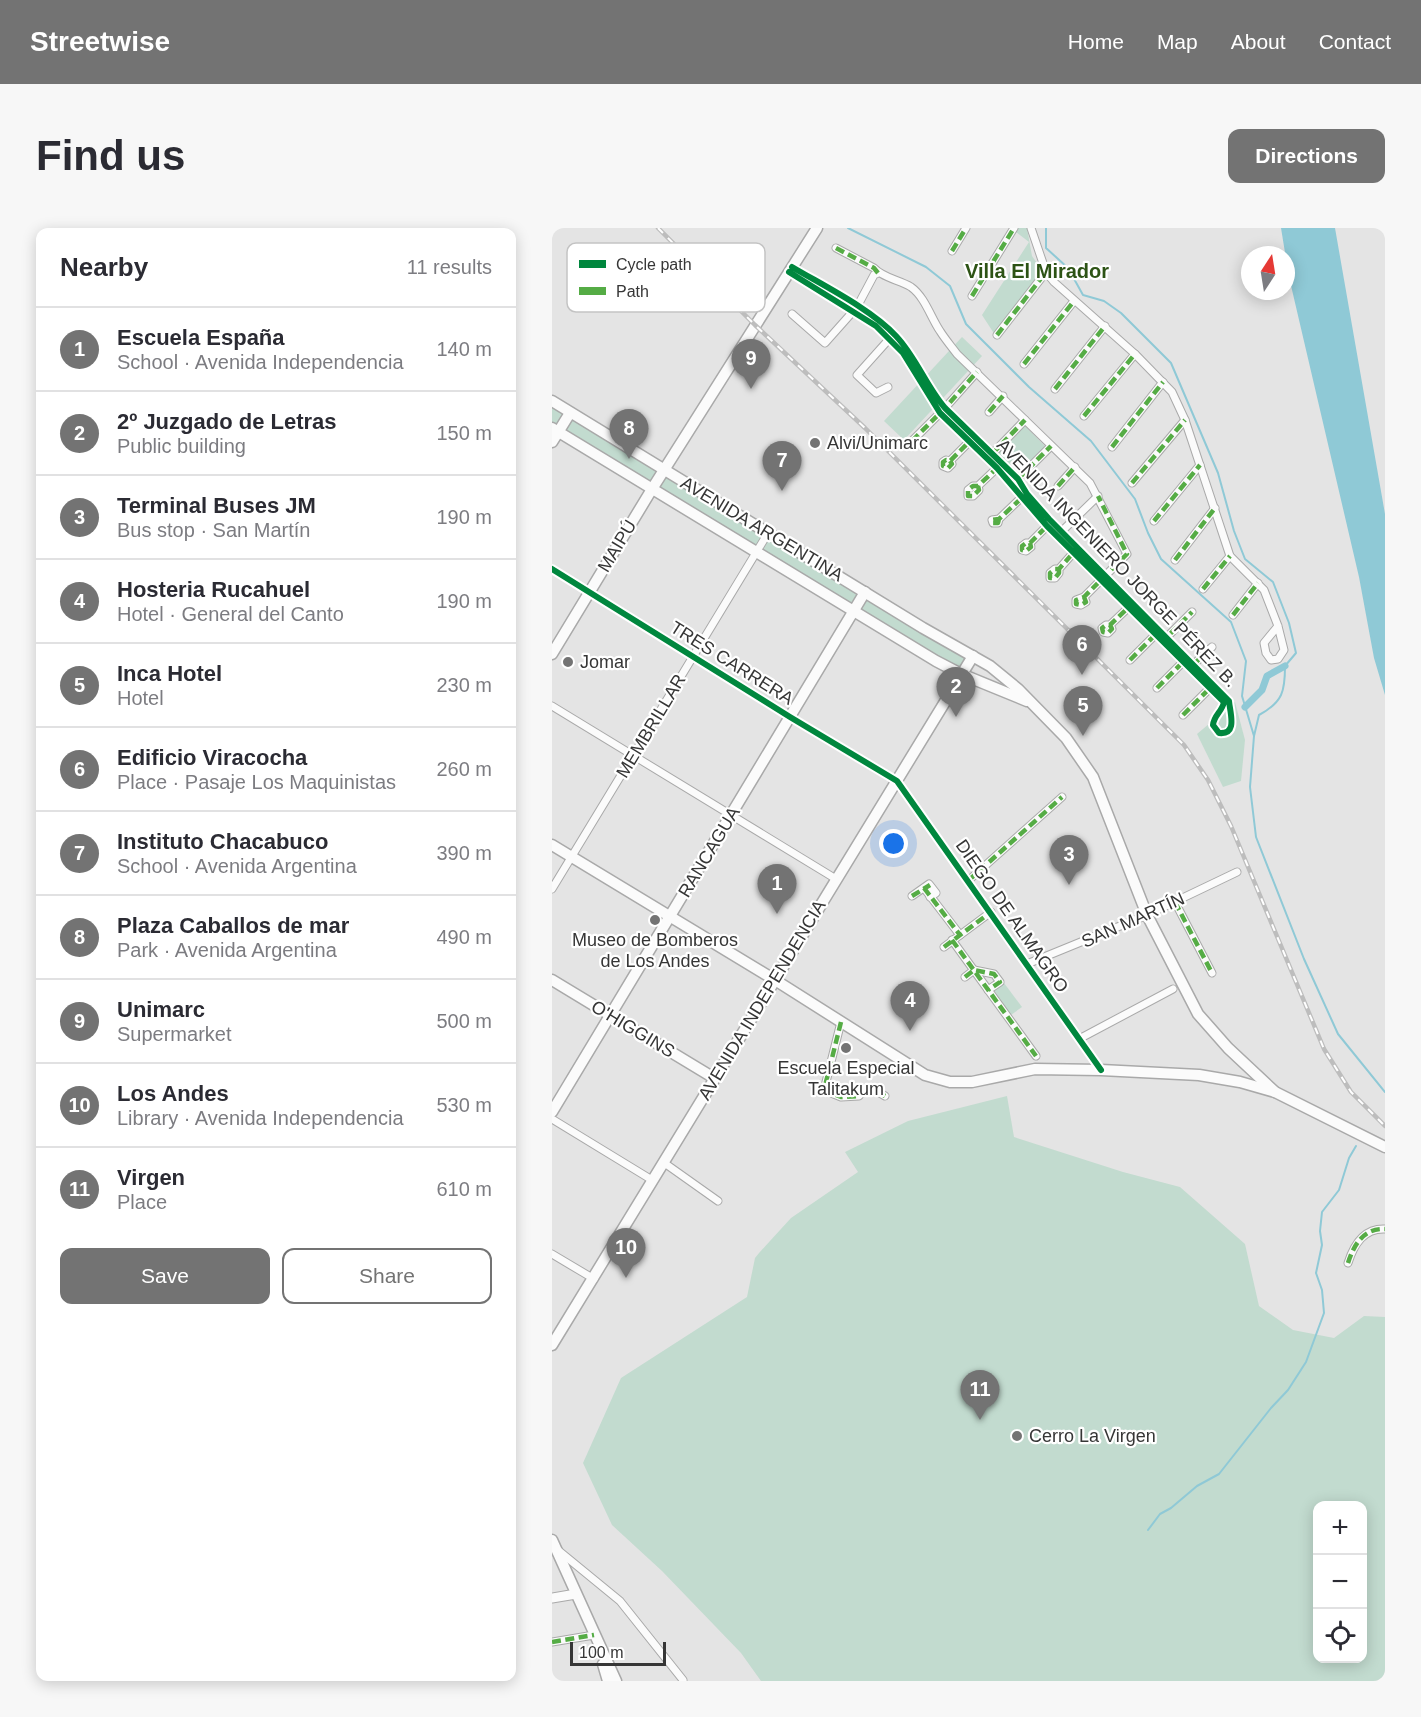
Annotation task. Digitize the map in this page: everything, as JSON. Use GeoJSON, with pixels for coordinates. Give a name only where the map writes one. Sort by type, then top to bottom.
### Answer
{"type":"FeatureCollection","features":[{"type":"Feature","properties":{"kind":"main road","name":"MAIPÚ"},"geometry":{"type":"LineString","coordinates":[[765,309],[817,228]]}},
{"type":"Feature","properties":{"kind":"main road","name":"MAIPÚ"},"geometry":{"type":"LineString","coordinates":[[552,654],[763,312]]}},
{"type":"Feature","properties":{"kind":"main road","name":"AVENIDA ARGENTINA"},"geometry":{"type":"LineString","coordinates":[[552,401],[768,534],[973,656],[1018,689],[1035,705],[1066,738],[1093,777],[1147,915],[1198,1014],[1228,1048],[1275,1092]]}},
{"type":"Feature","properties":{"kind":"main road"},"geometry":{"type":"LineString","coordinates":[[552,442],[555,430],[570,413]]}},
{"type":"Feature","properties":{"kind":"main road","name":"AVENIDA ARGENTINA"},"geometry":{"type":"LineString","coordinates":[[555,430],[756,553],[961,674],[1035,705]]}},
{"type":"Feature","properties":{"kind":"main road","name":"RANCAGUA"},"geometry":{"type":"LineString","coordinates":[[552,1112],[865,592]]}},
{"type":"Feature","properties":{"kind":"main road","name":"AVENIDA INDEPENDENCIA"},"geometry":{"type":"LineString","coordinates":[[552,1345],[973,656]]}},
{"type":"Feature","properties":{"kind":"main road"},"geometry":{"type":"LineString","coordinates":[[552,845],[775,980],[925,1076],[950,1082],[972,1082],[1035,1069],[1199,1075],[1240,1082],[1275,1092],[1385,1147]]}},
{"type":"Feature","properties":{"kind":"main road","name":"O'HIGGINS"},"geometry":{"type":"LineString","coordinates":[[552,980],[714,1078]]}},
{"type":"Feature","properties":{"kind":"main road"},"geometry":{"type":"LineString","coordinates":[[553,1548],[616,1681]]}},
{"type":"Feature","properties":{"kind":"main road"},"geometry":{"type":"LineString","coordinates":[[594,1635],[608,1681]]}},
{"type":"Feature","properties":{"kind":"street"},"geometry":{"type":"LineString","coordinates":[[952,251],[966,228]]}},
{"type":"Feature","properties":{"kind":"street"},"geometry":{"type":"LineString","coordinates":[[972,296],[1014,228]]}},
{"type":"Feature","properties":{"kind":"street"},"geometry":{"type":"LineString","coordinates":[[1031,228],[1046,272],[1054,282],[1135,354],[1172,392],[1185,420],[1230,556],[1264,590],[1278,626]]}},
{"type":"Feature","properties":{"kind":"street"},"geometry":{"type":"LineString","coordinates":[[836,248],[874,268],[878,273]]}},
{"type":"Feature","properties":{"kind":"street","name":"AVENIDA INGENIERO JORGE PÉREZ B."},"geometry":{"type":"LineString","coordinates":[[790,269],[855,309],[908,350],[913,365],[943,411],[972,439],[997,468],[1024,495],[1103,578],[1129,607],[1183,662],[1212,686],[1229,703],[1232,728],[1224,734],[1219,733],[1213,725],[1224,702],[1212,686],[1194,664],[1103,578],[1074,552],[1059,533],[1047,526],[1024,495],[1018,478],[972,439]]}},
{"type":"Feature","properties":{"kind":"street"},"geometry":{"type":"LineString","coordinates":[[997,335],[1046,272]]}},
{"type":"Feature","properties":{"kind":"street"},"geometry":{"type":"LineString","coordinates":[[792,314],[825,343],[855,309],[874,275],[886,274],[913,288],[940,332],[957,354],[1075,467],[1090,483],[1098,496],[1127,554],[1084,597]]}},
{"type":"Feature","properties":{"kind":"street"},"geometry":{"type":"LineString","coordinates":[[1024,364],[1074,301]]}},
{"type":"Feature","properties":{"kind":"street"},"geometry":{"type":"LineString","coordinates":[[1055,389],[1104,326]]}},
{"type":"Feature","properties":{"kind":"street"},"geometry":{"type":"LineString","coordinates":[[888,387],[876,393],[857,375],[892,337]]}},
{"type":"Feature","properties":{"kind":"street"},"geometry":{"type":"LineString","coordinates":[[1084,416],[1135,354]]}},
{"type":"Feature","properties":{"kind":"street"},"geometry":{"type":"LineString","coordinates":[[912,441],[943,411],[977,372]]}},
{"type":"Feature","properties":{"kind":"street"},"geometry":{"type":"LineString","coordinates":[[1112,447],[1163,382]]}},
{"type":"Feature","properties":{"kind":"street"},"geometry":{"type":"LineString","coordinates":[[988,412],[1003,396]]}},
{"type":"Feature","properties":{"kind":"street"},"geometry":{"type":"LineString","coordinates":[[992,454],[1025,420]]}},
{"type":"Feature","properties":{"kind":"street"},"geometry":{"type":"LineString","coordinates":[[1132,483],[1185,420]]}},
{"type":"Feature","properties":{"kind":"street"},"geometry":{"type":"LineString","coordinates":[[950,461],[972,439]]}},
{"type":"Feature","properties":{"kind":"street"},"geometry":{"type":"LineString","coordinates":[[1018,478],[1051,446]]}},
{"type":"Feature","properties":{"kind":"street"},"geometry":{"type":"LineString","coordinates":[[1154,521],[1200,465]]}},
{"type":"Feature","properties":{"kind":"street"},"geometry":{"type":"LineString","coordinates":[[1058,486],[1075,467]]}},
{"type":"Feature","properties":{"kind":"street"},"geometry":{"type":"LineString","coordinates":[[978,486],[997,468]]}},
{"type":"Feature","properties":{"kind":"street"},"geometry":{"type":"LineString","coordinates":[[999,519],[1024,495]]}},
{"type":"Feature","properties":{"kind":"street"},"geometry":{"type":"LineString","coordinates":[[1059,533],[1098,496]]}},
{"type":"Feature","properties":{"kind":"street"},"geometry":{"type":"LineString","coordinates":[[1175,560],[1215,508]]}},
{"type":"Feature","properties":{"kind":"street"},"geometry":{"type":"LineString","coordinates":[[1030,543],[1047,526]]}},
{"type":"Feature","properties":{"kind":"street","name":"MEMBRILLAR"},"geometry":{"type":"LineString","coordinates":[[552,889],[768,534]]}},
{"type":"Feature","properties":{"kind":"street"},"geometry":{"type":"LineString","coordinates":[[1059,569],[1074,552]]}},
{"type":"Feature","properties":{"kind":"street"},"geometry":{"type":"LineString","coordinates":[[1203,589],[1230,556]]}},
{"type":"Feature","properties":{"kind":"street","name":"TRES CARRERA"},"geometry":{"type":"LineString","coordinates":[[552,569],[897,781]]}},
{"type":"Feature","properties":{"kind":"street"},"geometry":{"type":"LineString","coordinates":[[1233,615],[1258,583]]}},
{"type":"Feature","properties":{"kind":"street"},"geometry":{"type":"LineString","coordinates":[[1110,625],[1129,607]]}},
{"type":"Feature","properties":{"kind":"street"},"geometry":{"type":"LineString","coordinates":[[1130,660],[1156,634],[1166,638],[1192,612]]}},
{"type":"Feature","properties":{"kind":"street"},"geometry":{"type":"LineString","coordinates":[[1194,664],[1210,646],[1219,654]]}},
{"type":"Feature","properties":{"kind":"street"},"geometry":{"type":"LineString","coordinates":[[1157,688],[1183,662]]}},
{"type":"Feature","properties":{"kind":"street"},"geometry":{"type":"LineString","coordinates":[[1183,715],[1212,686]]}},
{"type":"Feature","properties":{"kind":"street"},"geometry":{"type":"LineString","coordinates":[[552,706],[836,879]]}},
{"type":"Feature","properties":{"kind":"street","name":"DIEGO DE ALMAGRO"},"geometry":{"type":"LineString","coordinates":[[897,781],[1101,1070]]}},
{"type":"Feature","properties":{"kind":"street"},"geometry":{"type":"LineString","coordinates":[[969,880],[1062,797]]}},
{"type":"Feature","properties":{"kind":"street","name":"SAN MARTÍN"},"geometry":{"type":"LineString","coordinates":[[1027,964],[1147,915],[1237,872]]}},
{"type":"Feature","properties":{"kind":"street"},"geometry":{"type":"LineString","coordinates":[[912,896],[927,886],[930,897],[960,935]]}},
{"type":"Feature","properties":{"kind":"street"},"geometry":{"type":"LineString","coordinates":[[1176,902],[1212,974]]}},
{"type":"Feature","properties":{"kind":"street"},"geometry":{"type":"LineString","coordinates":[[944,947],[991,912]]}},
{"type":"Feature","properties":{"kind":"street"},"geometry":{"type":"LineString","coordinates":[[952,940],[1036,1056]]}},
{"type":"Feature","properties":{"kind":"street"},"geometry":{"type":"LineString","coordinates":[[965,977],[974,970],[994,974],[1000,981],[988,990]]}},
{"type":"Feature","properties":{"kind":"street"},"geometry":{"type":"LineString","coordinates":[[1079,1039],[1107,1022],[1173,989]]}},
{"type":"Feature","properties":{"kind":"street"},"geometry":{"type":"LineString","coordinates":[[824,1090],[841,1022]]}},
{"type":"Feature","properties":{"kind":"street"},"geometry":{"type":"LineString","coordinates":[[815,1089],[841,1097],[859,1095],[865,1088],[873,1089],[885,1096]]}},
{"type":"Feature","properties":{"kind":"street"},"geometry":{"type":"LineString","coordinates":[[552,1119],[652,1180]]}},
{"type":"Feature","properties":{"kind":"street"},"geometry":{"type":"LineString","coordinates":[[663,1162],[718,1201]]}},
{"type":"Feature","properties":{"kind":"street"},"geometry":{"type":"LineString","coordinates":[[1348,1263],[1352,1249],[1361,1238],[1370,1230],[1385,1229]]}},
{"type":"Feature","properties":{"kind":"street"},"geometry":{"type":"LineString","coordinates":[[552,1254],[594,1279]]}},
{"type":"Feature","properties":{"kind":"street"},"geometry":{"type":"LineString","coordinates":[[553,1548],[612,1592],[683,1680]]}},
{"type":"Feature","properties":{"kind":"street"},"geometry":{"type":"LineString","coordinates":[[552,1598],[576,1594]]}},
{"type":"Feature","properties":{"kind":"street"},"geometry":{"type":"LineString","coordinates":[[552,1642],[594,1635]]}},
{"type":"Feature","properties":{"kind":"green space"},"geometry":{"type":"Polygon","coordinates":[[[1018,228],[1027,228],[1032,256],[1043,272],[995,335],[982,315],[1029,242],[1016,232],[1018,228]]]}},
{"type":"Feature","properties":{"kind":"green space"},"geometry":{"type":"Polygon","coordinates":[[[962,337],[982,356],[904,440],[884,421],[962,337]]]}},
{"type":"Feature","properties":{"kind":"green space"},"geometry":{"type":"Polygon","coordinates":[[[552,403],[967,657],[960,672],[935,659],[552,422],[552,403]]]}},
{"type":"Feature","properties":{"kind":"green space"},"geometry":{"type":"Polygon","coordinates":[[[1024,425],[1045,446],[1019,475],[996,453],[1024,425]]]}},
{"type":"Feature","properties":{"kind":"green space"},"geometry":{"type":"Polygon","coordinates":[[[1235,702],[1245,740],[1241,781],[1223,787],[1197,734],[1235,702]]]}},
{"type":"Feature","properties":{"kind":"green space"},"geometry":{"type":"Polygon","coordinates":[[[1004,983],[1022,1007],[1011,1015],[994,990],[1004,983]]]}},
{"type":"Feature","properties":{"kind":"green space"},"geometry":{"type":"Polygon","coordinates":[[[1007,1096],[1014,1137],[1123,1172],[1180,1187],[1245,1244],[1259,1306],[1293,1330],[1334,1338],[1364,1316],[1385,1317],[1385,1681],[761,1681],[741,1653],[662,1571],[612,1525],[583,1463],[621,1378],[747,1297],[755,1258],[759,1253],[791,1218],[858,1172],[845,1152],[908,1121],[1007,1096]]]}},
{"type":"Feature","properties":{"kind":"water"},"geometry":{"type":"Polygon","coordinates":[[[1281,228],[1335,228],[1385,514],[1385,695],[1374,658],[1359,577],[1294,300],[1295,246],[1284,246],[1281,228]]]}},
{"type":"Feature","properties":{"kind":"waterway"},"geometry":{"type":"LineString","coordinates":[[848,228],[926,267],[950,286],[966,324],[1029,387],[1091,441],[1135,499],[1161,559],[1231,622],[1246,661],[1242,696],[1254,736],[1250,787],[1256,837],[1304,959],[1338,1034],[1385,1092]]}},
{"type":"Feature","properties":{"kind":"waterway"},"geometry":{"type":"LineString","coordinates":[[1046,228],[1046,248],[1068,268],[1083,295],[1104,301],[1121,313],[1171,363],[1218,473],[1234,531],[1245,559],[1273,582],[1289,623],[1296,653],[1285,666],[1281,695],[1273,705],[1259,715],[1254,736]]}},
{"type":"Feature","properties":{"kind":"waterway"},"geometry":{"type":"LineString","coordinates":[[1245,707],[1262,690],[1267,676],[1285,666]]}},
{"type":"Feature","properties":{"kind":"waterway"},"geometry":{"type":"LineString","coordinates":[[1148,1530],[1160,1514],[1171,1508],[1197,1486],[1219,1474],[1288,1390],[1306,1362],[1324,1313],[1322,1290],[1316,1273],[1322,1245],[1320,1231],[1322,1212],[1339,1190],[1349,1158],[1356,1146]]}},
{"type":"Feature","properties":{"kind":"railway"},"geometry":{"type":"LineString","coordinates":[[658,228],[673,243]]}},
{"type":"Feature","properties":{"kind":"railway"},"geometry":{"type":"LineString","coordinates":[[742,312],[865,428],[1184,745],[1208,780],[1231,826],[1324,1049],[1351,1092],[1385,1126]]}},
{"type":"Feature","properties":{"kind":"marked path"},"geometry":{"type":"LineString","coordinates":[[952,251],[966,228]]}},
{"type":"Feature","properties":{"kind":"marked path"},"geometry":{"type":"LineString","coordinates":[[972,296],[1014,228]]}},
{"type":"Feature","properties":{"kind":"marked path"},"geometry":{"type":"LineString","coordinates":[[836,248],[874,268],[878,273]]}},
{"type":"Feature","properties":{"kind":"marked path"},"geometry":{"type":"LineString","coordinates":[[997,335],[1046,272]]}},
{"type":"Feature","properties":{"kind":"marked path"},"geometry":{"type":"LineString","coordinates":[[1024,364],[1074,301]]}},
{"type":"Feature","properties":{"kind":"marked path"},"geometry":{"type":"LineString","coordinates":[[1055,389],[1105,326]]}},
{"type":"Feature","properties":{"kind":"marked path"},"geometry":{"type":"LineString","coordinates":[[1084,416],[1135,354]]}},
{"type":"Feature","properties":{"kind":"marked path"},"geometry":{"type":"LineString","coordinates":[[912,441],[977,372]]}},
{"type":"Feature","properties":{"kind":"marked path"},"geometry":{"type":"LineString","coordinates":[[1112,447],[1163,382]]}},
{"type":"Feature","properties":{"kind":"marked path"},"geometry":{"type":"LineString","coordinates":[[989,412],[1003,396]]}},
{"type":"Feature","properties":{"kind":"marked path"},"geometry":{"type":"LineString","coordinates":[[992,454],[1025,420]]}},
{"type":"Feature","properties":{"kind":"marked path"},"geometry":{"type":"LineString","coordinates":[[1132,483],[1185,420]]}},
{"type":"Feature","properties":{"kind":"marked path"},"geometry":{"type":"LineString","coordinates":[[950,461],[952,464],[948,468],[943,466],[943,462],[950,461],[972,439]]}},
{"type":"Feature","properties":{"kind":"marked path"},"geometry":{"type":"LineString","coordinates":[[1018,479],[1051,446]]}},
{"type":"Feature","properties":{"kind":"marked path"},"geometry":{"type":"LineString","coordinates":[[1154,521],[1200,465]]}},
{"type":"Feature","properties":{"kind":"marked path"},"geometry":{"type":"LineString","coordinates":[[1058,486],[1075,467]]}},
{"type":"Feature","properties":{"kind":"marked path"},"geometry":{"type":"LineString","coordinates":[[978,486],[979,490],[973,496],[968,496],[968,490],[973,486],[978,486],[997,468]]}},
{"type":"Feature","properties":{"kind":"marked path"},"geometry":{"type":"LineString","coordinates":[[999,519],[998,523],[993,523],[992,520],[999,519],[1026,494]]}},
{"type":"Feature","properties":{"kind":"marked path"},"geometry":{"type":"LineString","coordinates":[[1084,597],[1086,602],[1081,605],[1076,604],[1076,600],[1084,597],[1127,554],[1098,496]]}},
{"type":"Feature","properties":{"kind":"marked path"},"geometry":{"type":"LineString","coordinates":[[1175,560],[1215,508]]}},
{"type":"Feature","properties":{"kind":"marked path"},"geometry":{"type":"LineString","coordinates":[[1030,543],[1031,547],[1026,551],[1022,550],[1022,546],[1030,543],[1047,526]]}},
{"type":"Feature","properties":{"kind":"marked path"},"geometry":{"type":"LineString","coordinates":[[1059,569],[1055,578],[1050,578],[1050,573],[1059,569],[1074,552]]}},
{"type":"Feature","properties":{"kind":"marked path"},"geometry":{"type":"LineString","coordinates":[[1203,589],[1230,556]]}},
{"type":"Feature","properties":{"kind":"marked path"},"geometry":{"type":"LineString","coordinates":[[1233,615],[1258,583]]}},
{"type":"Feature","properties":{"kind":"marked path"},"geometry":{"type":"LineString","coordinates":[[1110,625],[1112,629],[1108,633],[1103,632],[1102,628],[1110,625],[1129,607]]}},
{"type":"Feature","properties":{"kind":"marked path"},"geometry":{"type":"LineString","coordinates":[[1130,660],[1156,634],[1166,638],[1192,612]]}},
{"type":"Feature","properties":{"kind":"marked path"},"geometry":{"type":"LineString","coordinates":[[1194,664],[1212,647]]}},
{"type":"Feature","properties":{"kind":"marked path"},"geometry":{"type":"LineString","coordinates":[[1157,688],[1183,662]]}},
{"type":"Feature","properties":{"kind":"marked path"},"geometry":{"type":"LineString","coordinates":[[1183,715],[1213,685]]}},
{"type":"Feature","properties":{"kind":"marked path"},"geometry":{"type":"LineString","coordinates":[[969,880],[1062,797]]}},
{"type":"Feature","properties":{"kind":"marked path"},"geometry":{"type":"LineString","coordinates":[[912,896],[930,885]]}},
{"type":"Feature","properties":{"kind":"marked path"},"geometry":{"type":"LineString","coordinates":[[924,888],[960,935]]}},
{"type":"Feature","properties":{"kind":"marked path"},"geometry":{"type":"LineString","coordinates":[[1175,902],[1212,973]]}},
{"type":"Feature","properties":{"kind":"marked path"},"geometry":{"type":"LineString","coordinates":[[944,947],[991,912]]}},
{"type":"Feature","properties":{"kind":"marked path"},"geometry":{"type":"LineString","coordinates":[[952,940],[1036,1056]]}},
{"type":"Feature","properties":{"kind":"marked path"},"geometry":{"type":"LineString","coordinates":[[965,977],[974,970],[994,974],[1000,982],[988,990]]}},
{"type":"Feature","properties":{"kind":"marked path"},"geometry":{"type":"LineString","coordinates":[[841,1022],[824,1090],[841,1097],[859,1096],[865,1088],[873,1089],[885,1096]]}},
{"type":"Feature","properties":{"kind":"marked path"},"geometry":{"type":"LineString","coordinates":[[1348,1263],[1361,1238],[1371,1231],[1385,1229]]}},
{"type":"Feature","properties":{"kind":"marked path"},"geometry":{"type":"LineString","coordinates":[[552,1642],[594,1635]]}},
{"type":"Feature","properties":{"kind":"cycle path"},"geometry":{"type":"LineString","coordinates":[[789,272],[876,326],[903,353],[940,413],[997,468],[1047,526],[1224,702],[1213,725],[1219,733],[1229,731],[1232,722],[1229,701],[1049,519],[1027,494],[1018,479],[945,408],[896,336],[861,307],[792,267]]}},
{"type":"Feature","properties":{"kind":"cycle path"},"geometry":{"type":"LineString","coordinates":[[552,569],[897,781],[1101,1070]]}},
{"type":"Feature","properties":{"kind":"place","name":"Unimarc"},"geometry":{"type":"Point","coordinates":[751,389]}},
{"type":"Feature","properties":{"kind":"place","name":"Alvi/Unimarc"},"geometry":{"type":"Point","coordinates":[815,443]}},
{"type":"Feature","properties":{"kind":"place","name":"Plaza Caballos de mar"},"geometry":{"type":"Point","coordinates":[629,459]}},
{"type":"Feature","properties":{"kind":"place","name":"Instituto Chacabuco"},"geometry":{"type":"Point","coordinates":[782,491]}},
{"type":"Feature","properties":{"kind":"place","name":"Jomar"},"geometry":{"type":"Point","coordinates":[568,662]}},
{"type":"Feature","properties":{"kind":"place","name":"Edificio Viracocha"},"geometry":{"type":"Point","coordinates":[1082,675]}},
{"type":"Feature","properties":{"kind":"place","name":"2º Juzgado de Letras"},"geometry":{"type":"Point","coordinates":[956,717]}},
{"type":"Feature","properties":{"kind":"place","name":"Inca Hotel"},"geometry":{"type":"Point","coordinates":[1083,736]}},
{"type":"Feature","properties":{"kind":"place","name":"Terminal Buses JM"},"geometry":{"type":"Point","coordinates":[1069,885]}},
{"type":"Feature","properties":{"kind":"place","name":"Escuela España"},"geometry":{"type":"Point","coordinates":[777,914]}},
{"type":"Feature","properties":{"kind":"place","name":"Museo de Bomberos de Los Andes"},"geometry":{"type":"Point","coordinates":[655,920]}},
{"type":"Feature","properties":{"kind":"place","name":"Hosteria Rucahuel"},"geometry":{"type":"Point","coordinates":[910,1031]}},
{"type":"Feature","properties":{"kind":"place","name":"Escuela Especial Talitakum"},"geometry":{"type":"Point","coordinates":[846,1048]}},
{"type":"Feature","properties":{"kind":"place","name":"Los Andes"},"geometry":{"type":"Point","coordinates":[626,1278]}},
{"type":"Feature","properties":{"kind":"place","name":"Virgen"},"geometry":{"type":"Point","coordinates":[980,1420]}},
{"type":"Feature","properties":{"kind":"place","name":"Cerro La Virgen"},"geometry":{"type":"Point","coordinates":[1017,1436]}},
{"type":"Feature","properties":{"kind":"district","name":"Villa El Mirador"},"geometry":{"type":"Point","coordinates":[1037,271]}}]}
